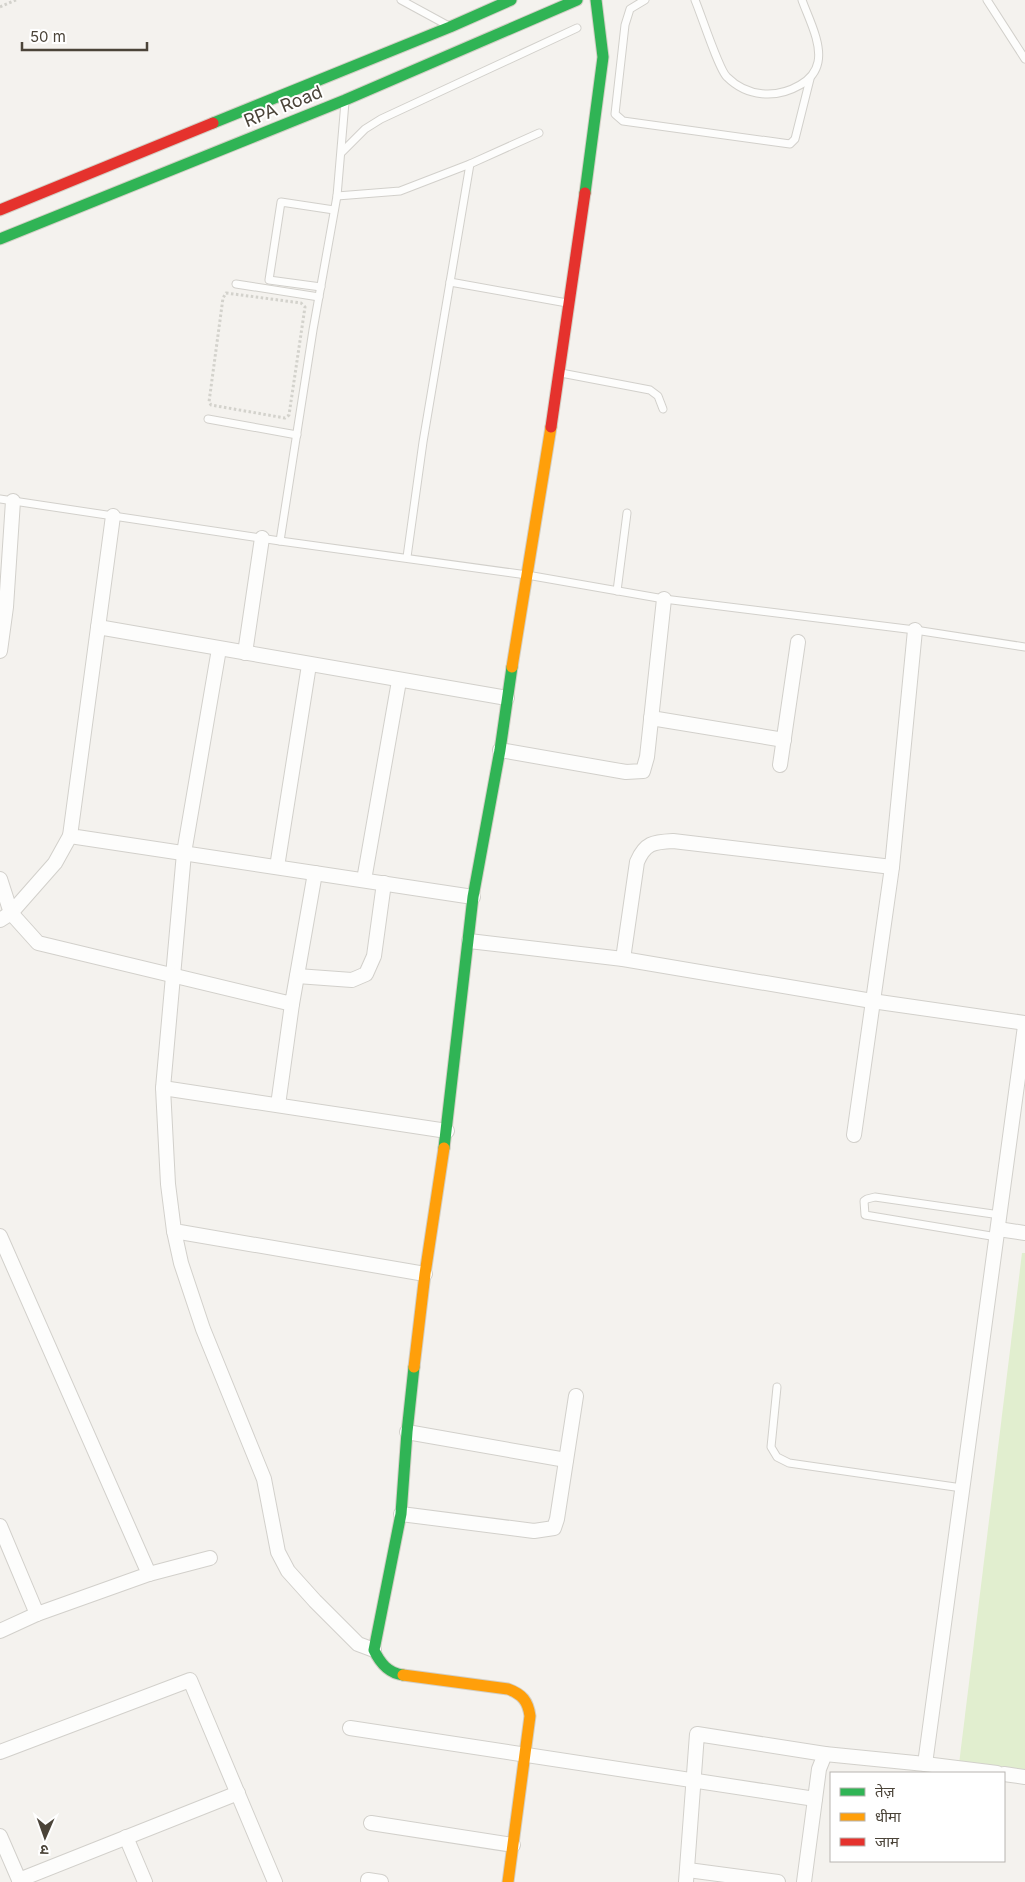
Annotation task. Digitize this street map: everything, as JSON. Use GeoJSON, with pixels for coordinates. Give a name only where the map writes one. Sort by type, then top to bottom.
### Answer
{"type":"FeatureCollection","features":[{"type":"Feature","properties":{"kind":"street"},"geometry":{"type":"LineString","coordinates":[[0,210],[450,27],[510,0]]}},
{"type":"Feature","properties":{"kind":"street","name":"RPA Road"},"geometry":{"type":"LineString","coordinates":[[0,239],[345,100],[577,0]]}},
{"type":"Feature","properties":{"kind":"street"},"geometry":{"type":"LineString","coordinates":[[508,1882],[526,1754],[530,1716],[528,1703],[520,1693],[508,1689],[398,1674],[385,1668],[379,1662],[374,1650],[401,1514],[407,1432],[425,1274],[447,1131],[473,897],[500,750],[570,304],[603,58],[596,0]]}},
{"type":"Feature","properties":{"kind":"street"},"geometry":{"type":"LineString","coordinates":[[0,651],[6,607],[7,500]]}},
{"type":"Feature","properties":{"kind":"street"},"geometry":{"type":"LineString","coordinates":[[6,917],[55,863],[70,836],[113,516]]}},
{"type":"Feature","properties":{"kind":"street"},"geometry":{"type":"LineString","coordinates":[[245,653],[262,538]]}},
{"type":"Feature","properties":{"kind":"street"},"geometry":{"type":"LineString","coordinates":[[500,750],[626,772],[643,771],[647,757],[664,599]]}},
{"type":"Feature","properties":{"kind":"street"},"geometry":{"type":"LineString","coordinates":[[98,627],[399,681],[507,698]]}},
{"type":"Feature","properties":{"kind":"street"},"geometry":{"type":"LineString","coordinates":[[854,1135],[892,867],[915,630]]}},
{"type":"Feature","properties":{"kind":"street"},"geometry":{"type":"LineString","coordinates":[[780,765],[798,642]]}},
{"type":"Feature","properties":{"kind":"street"},"geometry":{"type":"LineString","coordinates":[[219,649],[184,853],[163,1088],[168,1184],[174,1230],[181,1263],[203,1329],[264,1479],[278,1552],[288,1571],[315,1601],[358,1644],[374,1650]]}},
{"type":"Feature","properties":{"kind":"street"},"geometry":{"type":"LineString","coordinates":[[277,867],[309,665]]}},
{"type":"Feature","properties":{"kind":"street"},"geometry":{"type":"LineString","coordinates":[[364,880],[399,681]]}},
{"type":"Feature","properties":{"kind":"street"},"geometry":{"type":"LineString","coordinates":[[651,718],[784,740]]}},
{"type":"Feature","properties":{"kind":"street"},"geometry":{"type":"LineString","coordinates":[[70,836],[384,882],[473,897]]}},
{"type":"Feature","properties":{"kind":"street"},"geometry":{"type":"LineString","coordinates":[[623,959],[637,862],[642,850],[655,842],[673,841],[892,867]]}},
{"type":"Feature","properties":{"kind":"street"},"geometry":{"type":"LineString","coordinates":[[278,1105],[292,1004],[315,873]]}},
{"type":"Feature","properties":{"kind":"street"},"geometry":{"type":"LineString","coordinates":[[0,879],[6,917],[38,943],[292,1004]]}},
{"type":"Feature","properties":{"kind":"street"},"geometry":{"type":"LineString","coordinates":[[297,976],[352,980],[366,974],[374,956],[384,882]]}},
{"type":"Feature","properties":{"kind":"street"},"geometry":{"type":"LineString","coordinates":[[469,941],[623,959],[1025,1025],[924,1769]]}},
{"type":"Feature","properties":{"kind":"street"},"geometry":{"type":"LineString","coordinates":[[163,1088],[447,1131]]}},
{"type":"Feature","properties":{"kind":"street"},"geometry":{"type":"LineString","coordinates":[[998,1227],[1025,1233]]}},
{"type":"Feature","properties":{"kind":"street"},"geometry":{"type":"LineString","coordinates":[[174,1230],[425,1274]]}},
{"type":"Feature","properties":{"kind":"street"},"geometry":{"type":"LineString","coordinates":[[0,1236],[150,1574]]}},
{"type":"Feature","properties":{"kind":"street"},"geometry":{"type":"LineString","coordinates":[[401,1514],[534,1532],[554,1528],[576,1396]]}},
{"type":"Feature","properties":{"kind":"street"},"geometry":{"type":"LineString","coordinates":[[407,1432],[566,1460]]}},
{"type":"Feature","properties":{"kind":"street"},"geometry":{"type":"LineString","coordinates":[[0,1526],[37,1614]]}},
{"type":"Feature","properties":{"kind":"street"},"geometry":{"type":"LineString","coordinates":[[0,1631],[37,1614],[150,1574],[210,1558]]}},
{"type":"Feature","properties":{"kind":"street"},"geometry":{"type":"LineString","coordinates":[[0,1752],[190,1680],[274,1882]]}},
{"type":"Feature","properties":{"kind":"street"},"geometry":{"type":"LineString","coordinates":[[350,1728],[815,1799]]}},
{"type":"Feature","properties":{"kind":"street"},"geometry":{"type":"LineString","coordinates":[[778,1882],[687,1876],[697,1734],[924,1769],[979,1772]]}},
{"type":"Feature","properties":{"kind":"street"},"geometry":{"type":"LineString","coordinates":[[804,1882],[819,1769],[825,1754]]}},
{"type":"Feature","properties":{"kind":"street"},"geometry":{"type":"LineString","coordinates":[[1005,1774],[1025,1777]]}},
{"type":"Feature","properties":{"kind":"street"},"geometry":{"type":"LineString","coordinates":[[0,1836],[19,1881],[238,1793]]}},
{"type":"Feature","properties":{"kind":"street"},"geometry":{"type":"LineString","coordinates":[[371,1823],[513,1844]]}},
{"type":"Feature","properties":{"kind":"street"},"geometry":{"type":"LineString","coordinates":[[126,1837],[145,1882]]}},
{"type":"Feature","properties":{"kind":"lane"},"geometry":{"type":"LineString","coordinates":[[401,0],[450,27]]}},
{"type":"Feature","properties":{"kind":"lane"},"geometry":{"type":"LineString","coordinates":[[646,0],[630,9],[625,25],[615,114],[623,121],[790,144],[795,139],[810,79],[818,62],[817,40],[802,0]]}},
{"type":"Feature","properties":{"kind":"lane"},"geometry":{"type":"LineString","coordinates":[[695,0],[725,76],[741,89],[758,94],[775,95],[792,90],[810,79]]}},
{"type":"Feature","properties":{"kind":"lane"},"geometry":{"type":"LineString","coordinates":[[987,0],[1025,60]]}},
{"type":"Feature","properties":{"kind":"lane"},"geometry":{"type":"LineString","coordinates":[[342,152],[365,129],[381,119],[577,28]]}},
{"type":"Feature","properties":{"kind":"lane"},"geometry":{"type":"LineString","coordinates":[[280,541],[337,196],[345,100]]}},
{"type":"Feature","properties":{"kind":"lane"},"geometry":{"type":"LineString","coordinates":[[337,196],[400,191],[470,164],[539,133]]}},
{"type":"Feature","properties":{"kind":"lane"},"geometry":{"type":"LineString","coordinates":[[407,557],[423,442],[470,164]]}},
{"type":"Feature","properties":{"kind":"lane"},"geometry":{"type":"LineString","coordinates":[[269,289],[281,202],[334,210]]}},
{"type":"Feature","properties":{"kind":"lane"},"geometry":{"type":"LineString","coordinates":[[269,280],[321,287]]}},
{"type":"Feature","properties":{"kind":"lane"},"geometry":{"type":"LineString","coordinates":[[450,282],[570,304]]}},
{"type":"Feature","properties":{"kind":"lane"},"geometry":{"type":"LineString","coordinates":[[236,284],[319,297]]}},
{"type":"Feature","properties":{"kind":"lane"},"geometry":{"type":"LineString","coordinates":[[560,372],[650,390],[658,396],[663,408]]}},
{"type":"Feature","properties":{"kind":"lane"},"geometry":{"type":"LineString","coordinates":[[208,420],[297,435]]}},
{"type":"Feature","properties":{"kind":"lane"},"geometry":{"type":"LineString","coordinates":[[7,500],[280,541],[527,574],[664,599],[915,630],[1025,648]]}},
{"type":"Feature","properties":{"kind":"lane"},"geometry":{"type":"LineString","coordinates":[[617,591],[627,513]]}},
{"type":"Feature","properties":{"kind":"lane"},"geometry":{"type":"LineString","coordinates":[[875,1197],[998,1227],[870,1216],[865,1215],[864,1202],[875,1197]]}},
{"type":"Feature","properties":{"kind":"lane"},"geometry":{"type":"LineString","coordinates":[[777,1387],[771,1447],[777,1457],[789,1463],[962,1488]]}},
{"type":"Feature","properties":{"kind":"path"},"geometry":{"type":"LineString","coordinates":[[0,7],[16,0]]}},
{"type":"Feature","properties":{"kind":"path"},"geometry":{"type":"LineString","coordinates":[[226,293],[301,303],[305,307],[289,415],[285,418],[211,406],[209,402],[223,298],[226,293]]}},
{"type":"Feature","properties":{"kind":"green space"},"geometry":{"type":"Polygon","coordinates":[[[1022,1253],[1025,1253],[1025,1780],[1005,1778],[1005,1772],[958,1772],[1022,1253]]]}},
{"type":"Feature","properties":{"kind":"traffic: fast"},"geometry":{"type":"LineString","coordinates":[[213,123],[450,27],[511,0]]}},
{"type":"Feature","properties":{"kind":"traffic: fast"},"geometry":{"type":"LineString","coordinates":[[0,239],[345,100],[577,0]]}},
{"type":"Feature","properties":{"kind":"traffic: fast"},"geometry":{"type":"LineString","coordinates":[[585,193],[603,57],[596,0]]}},
{"type":"Feature","properties":{"kind":"traffic: fast"},"geometry":{"type":"LineString","coordinates":[[444,1148],[473,897],[500,750],[512,667]]}},
{"type":"Feature","properties":{"kind":"traffic: fast"},"geometry":{"type":"LineString","coordinates":[[403,1675],[385,1667],[374,1650],[401,1514],[414,1367]]}},
{"type":"Feature","properties":{"kind":"traffic: slow"},"geometry":{"type":"LineString","coordinates":[[512,667],[551,427]]}},
{"type":"Feature","properties":{"kind":"traffic: slow"},"geometry":{"type":"LineString","coordinates":[[414,1367],[425,1274],[444,1148]]}},
{"type":"Feature","properties":{"kind":"traffic: slow"},"geometry":{"type":"LineString","coordinates":[[403,1675],[508,1689],[517,1693],[526,1702],[530,1716],[508,1882]]}},
{"type":"Feature","properties":{"kind":"traffic: jam"},"geometry":{"type":"LineString","coordinates":[[0,210],[213,123]]}},
{"type":"Feature","properties":{"kind":"traffic: jam"},"geometry":{"type":"LineString","coordinates":[[551,427],[585,193]]}}]}
